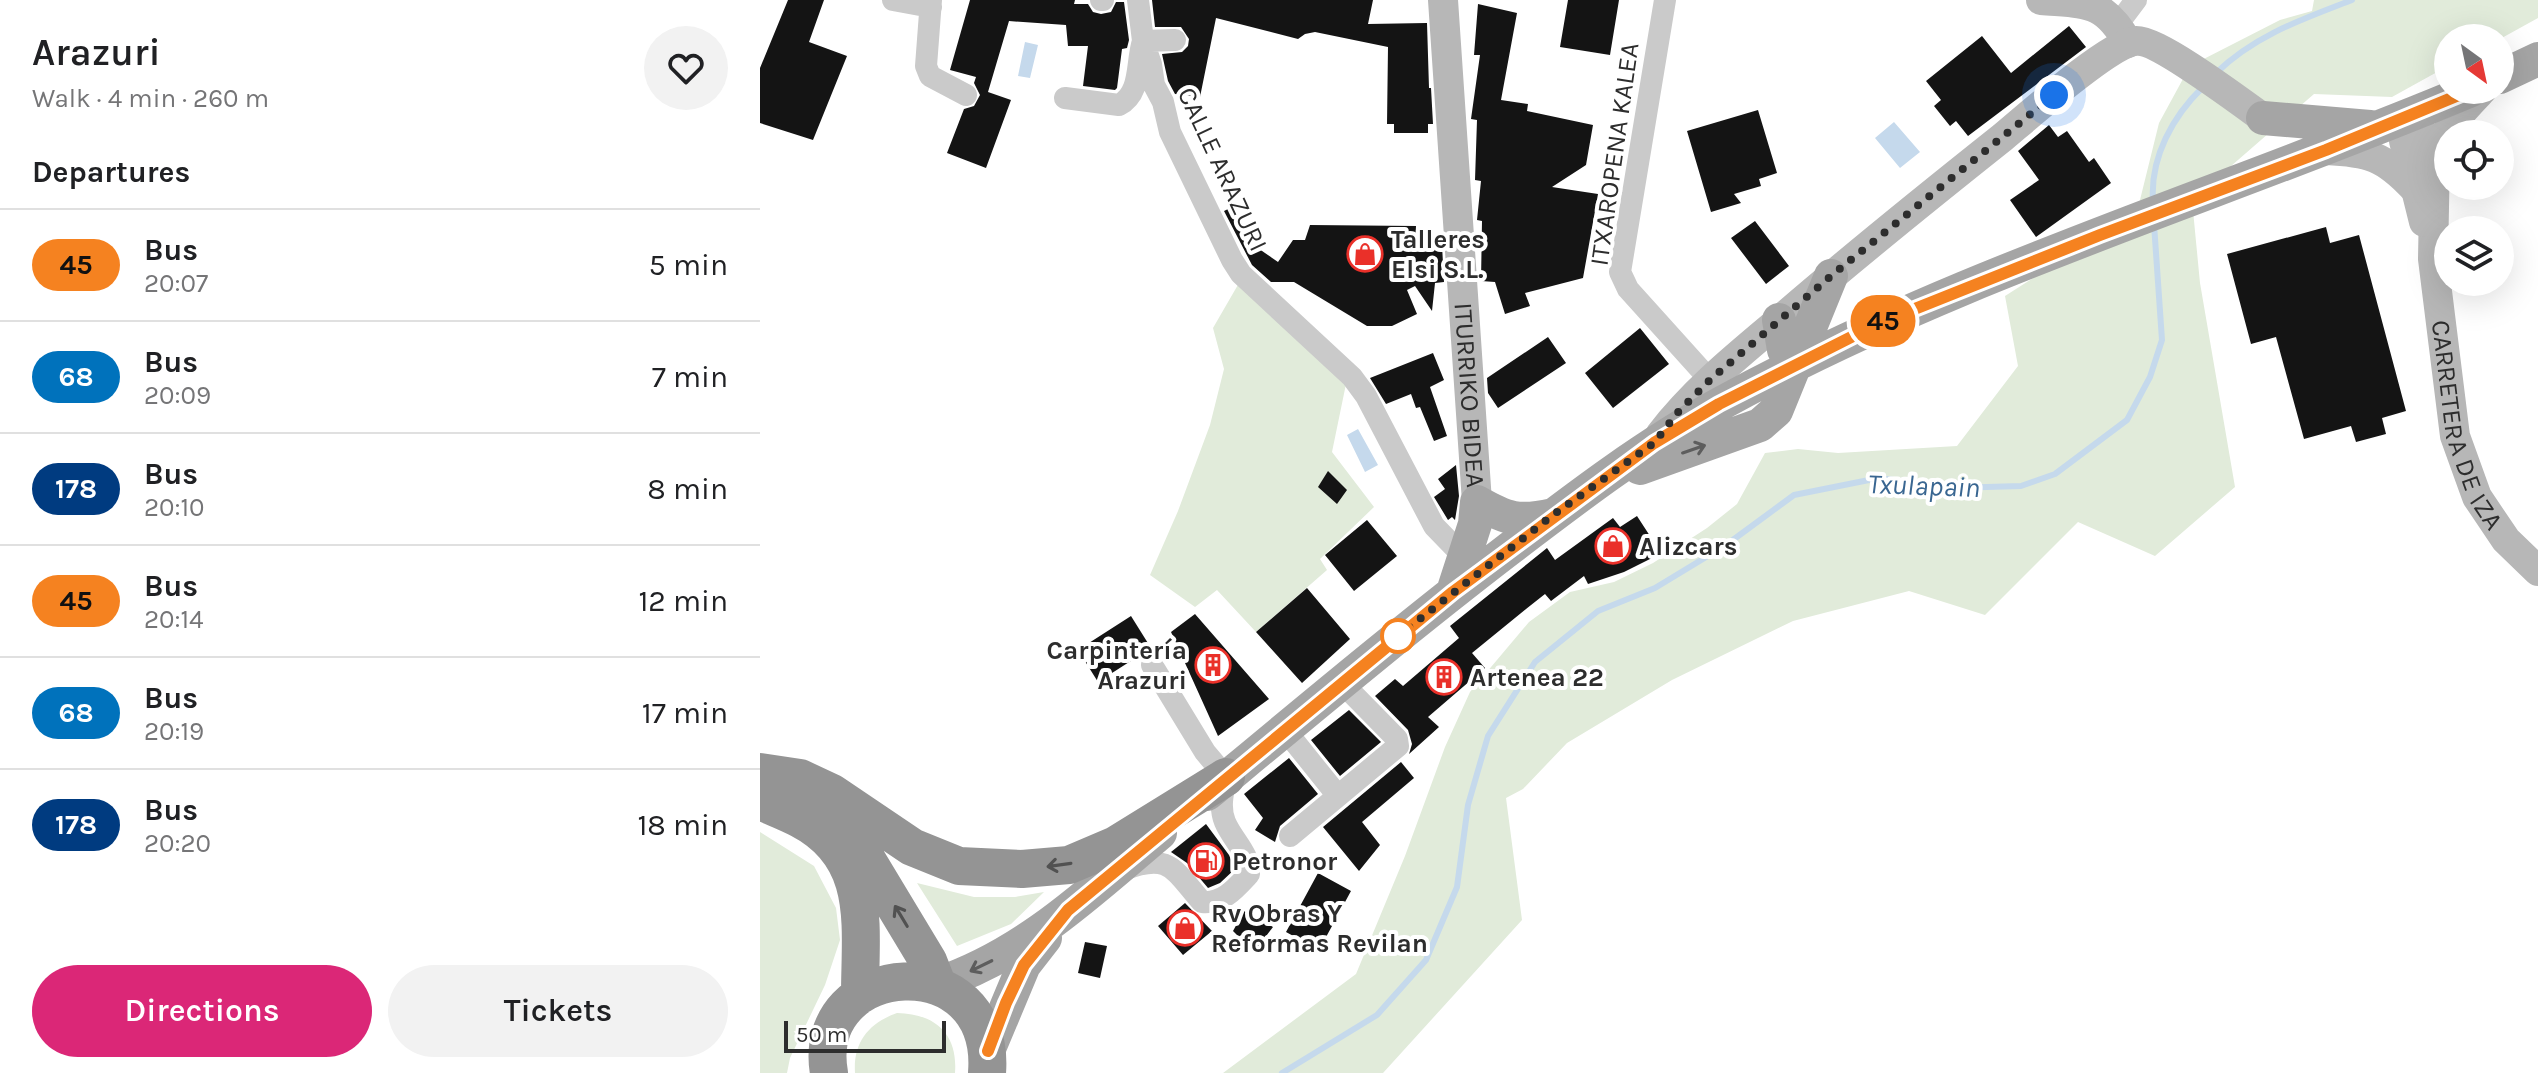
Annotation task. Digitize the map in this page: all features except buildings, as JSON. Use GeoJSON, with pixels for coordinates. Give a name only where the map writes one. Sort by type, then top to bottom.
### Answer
{"type":"FeatureCollection","features":[{"type":"Feature","properties":{"kind":"highway"},"geometry":{"type":"LineString","coordinates":[[760,774],[800,778],[832,793],[912,847],[959,866],[1022,869],[1069,865],[1116,845],[1226,777]]}},
{"type":"Feature","properties":{"kind":"highway"},"geometry":{"type":"LineString","coordinates":[[760,774],[803,791],[833,814],[852,835],[928,961],[937,984]]}},
{"type":"Feature","properties":{"kind":"highway"},"geometry":{"type":"LineString","coordinates":[[760,801],[802,820],[835,844],[850,869],[861,901],[860,995]]}},
{"type":"Feature","properties":{"kind":"highway"},"geometry":{"type":"LineString","coordinates":[[826,1070],[828,1045],[838,1019],[860,995],[877,985],[914,979],[937,984],[960,998],[976,1017],[987,1062]]}},
{"type":"Feature","properties":{"kind":"main road"},"geometry":{"type":"LineString","coordinates":[[2514,70],[2538,59]]}},
{"type":"Feature","properties":{"kind":"main road"},"geometry":{"type":"LineString","coordinates":[[937,984],[962,976],[1009,953],[1068,910],[1453,592],[1654,443],[1793,365],[1877,324],[2437,104]]}},
{"type":"Feature","properties":{"kind":"main road"},"geometry":{"type":"LineString","coordinates":[[2256,113],[2394,122]]}},
{"type":"Feature","properties":{"kind":"main road"},"geometry":{"type":"LineString","coordinates":[[2256,113],[2310,156]]}},
{"type":"Feature","properties":{"kind":"main road"},"geometry":{"type":"LineString","coordinates":[[1831,276],[1836,295],[1845,309],[1877,324]]}},
{"type":"Feature","properties":{"kind":"main road"},"geometry":{"type":"LineString","coordinates":[[1594,485],[1760,425],[1776,411],[1831,276]]}},
{"type":"Feature","properties":{"kind":"main road"},"geometry":{"type":"LineString","coordinates":[[1779,320],[1784,350],[1793,365]]}},
{"type":"Feature","properties":{"kind":"main road"},"geometry":{"type":"LineString","coordinates":[[1476,513],[1530,521],[1553,515]]}},
{"type":"Feature","properties":{"kind":"main road"},"geometry":{"type":"LineString","coordinates":[[1476,513],[1479,532],[1490,543],[1506,551]]}},
{"type":"Feature","properties":{"kind":"main road"},"geometry":{"type":"LineString","coordinates":[[1453,592],[1466,559],[1476,513]]}},
{"type":"Feature","properties":{"kind":"main road"},"geometry":{"type":"LineString","coordinates":[[987,1062],[1006,1003],[1024,965],[1068,910]]}},
{"type":"Feature","properties":{"kind":"street"},"geometry":{"type":"LineString","coordinates":[[893,0],[931,4],[926,66],[930,76],[966,95]]}},
{"type":"Feature","properties":{"kind":"street"},"geometry":{"type":"LineString","coordinates":[[1138,0],[1143,41],[1175,40]]}},
{"type":"Feature","properties":{"kind":"street","name":"ITURRIKO BIDEA"},"geometry":{"type":"LineString","coordinates":[[1443,0],[1476,513]]}},
{"type":"Feature","properties":{"kind":"street","name":"ITXAROPENA KALEA"},"geometry":{"type":"LineString","coordinates":[[1665,0],[1620,272],[1628,289],[1710,380]]}},
{"type":"Feature","properties":{"kind":"street"},"geometry":{"type":"LineString","coordinates":[[2041,0],[2100,7],[2123,34],[2190,66],[2256,113]]}},
{"type":"Feature","properties":{"kind":"street"},"geometry":{"type":"LineString","coordinates":[[1654,443],[1679,411],[1710,380],[1831,276],[2075,78],[2123,34],[2136,0]]}},
{"type":"Feature","properties":{"kind":"street","name":"CALLE ARAZURI"},"geometry":{"type":"LineString","coordinates":[[1065,98],[1119,105],[1127,101],[1132,93],[1143,41]]}},
{"type":"Feature","properties":{"kind":"street","name":"CALLE ARAZURI"},"geometry":{"type":"LineString","coordinates":[[1143,41],[1170,132],[1237,267],[1352,377],[1366,396],[1434,526],[1466,559]]}},
{"type":"Feature","properties":{"kind":"street"},"geometry":{"type":"LineString","coordinates":[[2456,120],[2470,104]]}},
{"type":"Feature","properties":{"kind":"street"},"geometry":{"type":"LineString","coordinates":[[2394,122],[2422,132],[2434,153]]}},
{"type":"Feature","properties":{"kind":"street","name":"CARRETERA DE IZA"},"geometry":{"type":"LineString","coordinates":[[2394,122],[2404,141],[2433,259],[2455,436],[2477,497],[2506,540],[2538,571]]}},
{"type":"Feature","properties":{"kind":"street"},"geometry":{"type":"LineString","coordinates":[[2310,156],[2358,152],[2377,157],[2394,167],[2414,188]]}},
{"type":"Feature","properties":{"kind":"street","name":"CARRETERA DE IZA"},"geometry":{"type":"LineString","coordinates":[[2433,259],[2434,200]]}},
{"type":"Feature","properties":{"kind":"street"},"geometry":{"type":"LineString","coordinates":[[1108,876],[1143,862],[1159,862],[1171,867],[1202,902],[1213,903],[1232,892],[1249,874],[1250,862],[1224,821],[1226,777],[1200,744],[1152,665]]}},
{"type":"Feature","properties":{"kind":"street"},"geometry":{"type":"LineString","coordinates":[[1290,836],[1398,746],[1397,739],[1341,682]]}},
{"type":"Feature","properties":{"kind":"street"},"geometry":{"type":"LineString","coordinates":[[1285,730],[1338,796]]}},
{"type":"Feature","properties":{"kind":"green space"},"geometry":{"type":"Polygon","coordinates":[[[2314,0],[2538,0],[2538,18],[2514,31],[2514,24],[2434,24],[2434,74],[2392,97],[2314,94],[2192,200],[2200,283],[2235,487],[2155,556],[2078,522],[1985,615],[1909,591],[1793,621],[1672,680],[1567,743],[1523,789],[1506,798],[1522,920],[1383,1073],[1223,1073],[1356,974],[1405,856],[1445,747],[1470,692],[1529,622],[1570,592],[1614,582],[1653,563],[1707,528],[1737,504],[1765,453],[1798,449],[1838,453],[1957,446],[2018,366],[2005,296],[2100,235],[2139,204],[2159,123],[2190,66],[2280,20],[2312,11],[2314,0]]]}},
{"type":"Feature","properties":{"kind":"green space"},"geometry":{"type":"Polygon","coordinates":[[[1239,283],[1346,384],[1332,452],[1374,507],[1320,559],[1327,570],[1256,632],[1217,590],[1195,607],[1150,575],[1210,425],[1224,369],[1213,328],[1239,283]]]}},
{"type":"Feature","properties":{"kind":"green space"},"geometry":{"type":"Polygon","coordinates":[[[760,832],[814,866],[836,908],[840,940],[825,985],[790,1058],[787,1073],[760,1073],[760,832]]]}},
{"type":"Feature","properties":{"kind":"green space"},"geometry":{"type":"Polygon","coordinates":[[[917,883],[974,897],[1015,897],[1044,892],[1011,924],[957,946],[917,883]]]}},
{"type":"Feature","properties":{"kind":"green space"},"geometry":{"type":"Polygon","coordinates":[[[897,1013],[923,1017],[941,1028],[953,1047],[955,1073],[855,1073],[857,1052],[865,1035],[878,1022],[897,1013]]]}},
{"type":"Feature","properties":{"kind":"water"},"geometry":{"type":"Polygon","coordinates":[[[1025,42],[1038,45],[1030,78],[1018,76],[1025,42]]]}},
{"type":"Feature","properties":{"kind":"water"},"geometry":{"type":"Polygon","coordinates":[[[1894,122],[1920,152],[1900,168],[1875,138],[1894,122]]]}},
{"type":"Feature","properties":{"kind":"water"},"geometry":{"type":"Polygon","coordinates":[[[1358,429],[1378,465],[1365,472],[1347,435],[1358,429]]]}},
{"type":"Feature","properties":{"kind":"waterway","name":"Txulapain"},"geometry":{"type":"LineString","coordinates":[[2216,73],[2263,38],[2352,0]]}},
{"type":"Feature","properties":{"kind":"waterway","name":"Txulapain"},"geometry":{"type":"LineString","coordinates":[[2153,201],[2155,169],[2166,138],[2182,111],[2203,87]]}},
{"type":"Feature","properties":{"kind":"waterway","name":"Txulapain"},"geometry":{"type":"LineString","coordinates":[[1282,1073],[1377,1015],[1426,960],[1457,887],[1468,805],[1488,736],[1535,662],[1598,611],[1655,588],[1726,545],[1794,495],[1879,478],[1952,488],[2021,486],[2055,474],[2127,420],[2150,377],[2162,340],[2154,224]]}},
{"type":"Feature","properties":{"kind":"bus line","name":"45"},"geometry":{"type":"LineString","coordinates":[[988,1051],[1024,965],[1068,910],[1453,592],[1654,443],[1719,404],[1877,324],[2437,104]]}},
{"type":"Feature","properties":{"kind":"place","name":"Talleres Elsi S.L."},"geometry":{"type":"Point","coordinates":[1365,254]}},
{"type":"Feature","properties":{"kind":"place","name":"Alizcars"},"geometry":{"type":"Point","coordinates":[1613,546]}},
{"type":"Feature","properties":{"kind":"place","name":"Carpintería Arazuri"},"geometry":{"type":"Point","coordinates":[1213,665]}},
{"type":"Feature","properties":{"kind":"place","name":"Artenea 22"},"geometry":{"type":"Point","coordinates":[1444,677]}},
{"type":"Feature","properties":{"kind":"place","name":"Petronor"},"geometry":{"type":"Point","coordinates":[1206,861]}},
{"type":"Feature","properties":{"kind":"place","name":"Rv Obras Y Reformas Revilan"},"geometry":{"type":"Point","coordinates":[1185,928]}},
{"type":"Feature","properties":{"kind":"route"},"geometry":{"type":"LineString","coordinates":[[1398,636],[1553,515],[1654,443],[1679,411],[1710,380],[1831,276],[2054,95]]}}]}
